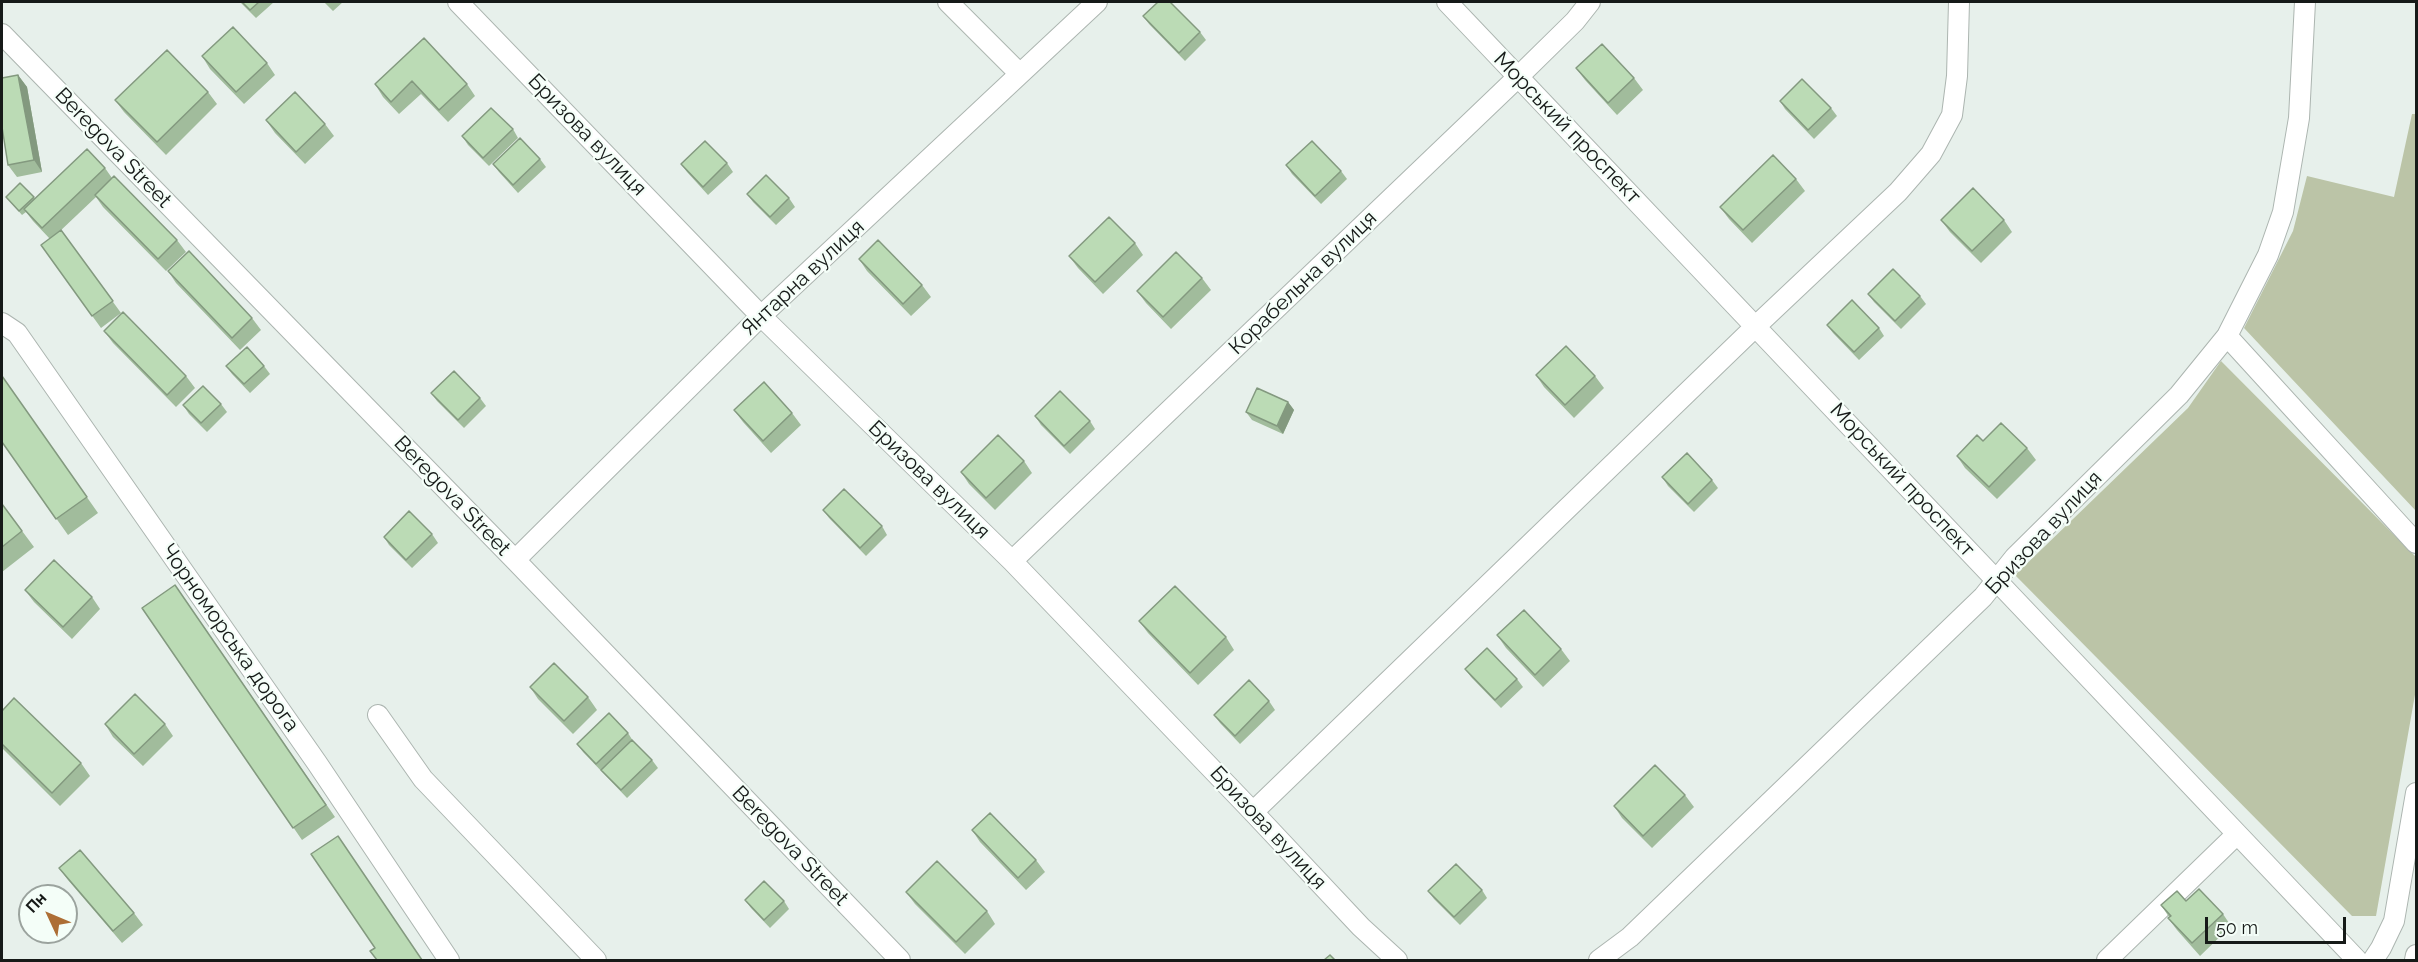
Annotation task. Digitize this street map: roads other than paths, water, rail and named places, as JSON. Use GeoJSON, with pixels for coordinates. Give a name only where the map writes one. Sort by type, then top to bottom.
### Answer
{"type":"FeatureCollection","features":[{"type":"Feature","properties":{"kind":"street","name":"Бризова вулиця"},"geometry":{"type":"LineString","coordinates":[[458,2],[761,316],[1012,561],[1360,927],[1397,960]]}},
{"type":"Feature","properties":{"kind":"street"},"geometry":{"type":"LineString","coordinates":[[948,2],[1020,74]]}},
{"type":"Feature","properties":{"kind":"street","name":"Янтарна вулиця"},"geometry":{"type":"LineString","coordinates":[[515,560],[761,316],[1097,2]]}},
{"type":"Feature","properties":{"kind":"street","name":"Морський проспект"},"geometry":{"type":"LineString","coordinates":[[1447,2],[2356,960]]}},
{"type":"Feature","properties":{"kind":"street","name":"Корабельна вулиця"},"geometry":{"type":"LineString","coordinates":[[1012,561],[1518,77],[1575,21],[1590,2]]}},
{"type":"Feature","properties":{"kind":"street"},"geometry":{"type":"LineString","coordinates":[[1253,812],[1898,192],[1931,154],[1952,115],[1957,75],[1959,2]]}},
{"type":"Feature","properties":{"kind":"street","name":"Бризова вулиця"},"geometry":{"type":"LineString","coordinates":[[1599,960],[1630,937],[1983,597],[2015,557],[2179,395],[2227,336],[2268,255],[2283,212],[2299,118],[2305,2]]}},
{"type":"Feature","properties":{"kind":"street","name":"Beregova Street"},"geometry":{"type":"LineString","coordinates":[[2,34],[515,560],[900,960]]}},
{"type":"Feature","properties":{"kind":"street","name":"Чорноморська дорога"},"geometry":{"type":"LineString","coordinates":[[2,323],[17,333],[31,352],[317,763],[449,960]]}},
{"type":"Feature","properties":{"kind":"street"},"geometry":{"type":"LineString","coordinates":[[2227,336],[2416,543]]}},
{"type":"Feature","properties":{"kind":"street"},"geometry":{"type":"LineString","coordinates":[[378,715],[423,779],[596,960]]}},
{"type":"Feature","properties":{"kind":"street"},"geometry":{"type":"LineString","coordinates":[[2373,960],[2394,921],[2416,793]]}},
{"type":"Feature","properties":{"kind":"street"},"geometry":{"type":"LineString","coordinates":[[2107,960],[2236,835]]}},
{"type":"Feature","properties":{"kind":"street"},"geometry":{"type":"LineString","coordinates":[[2415,960],[2416,955]]}}]}
